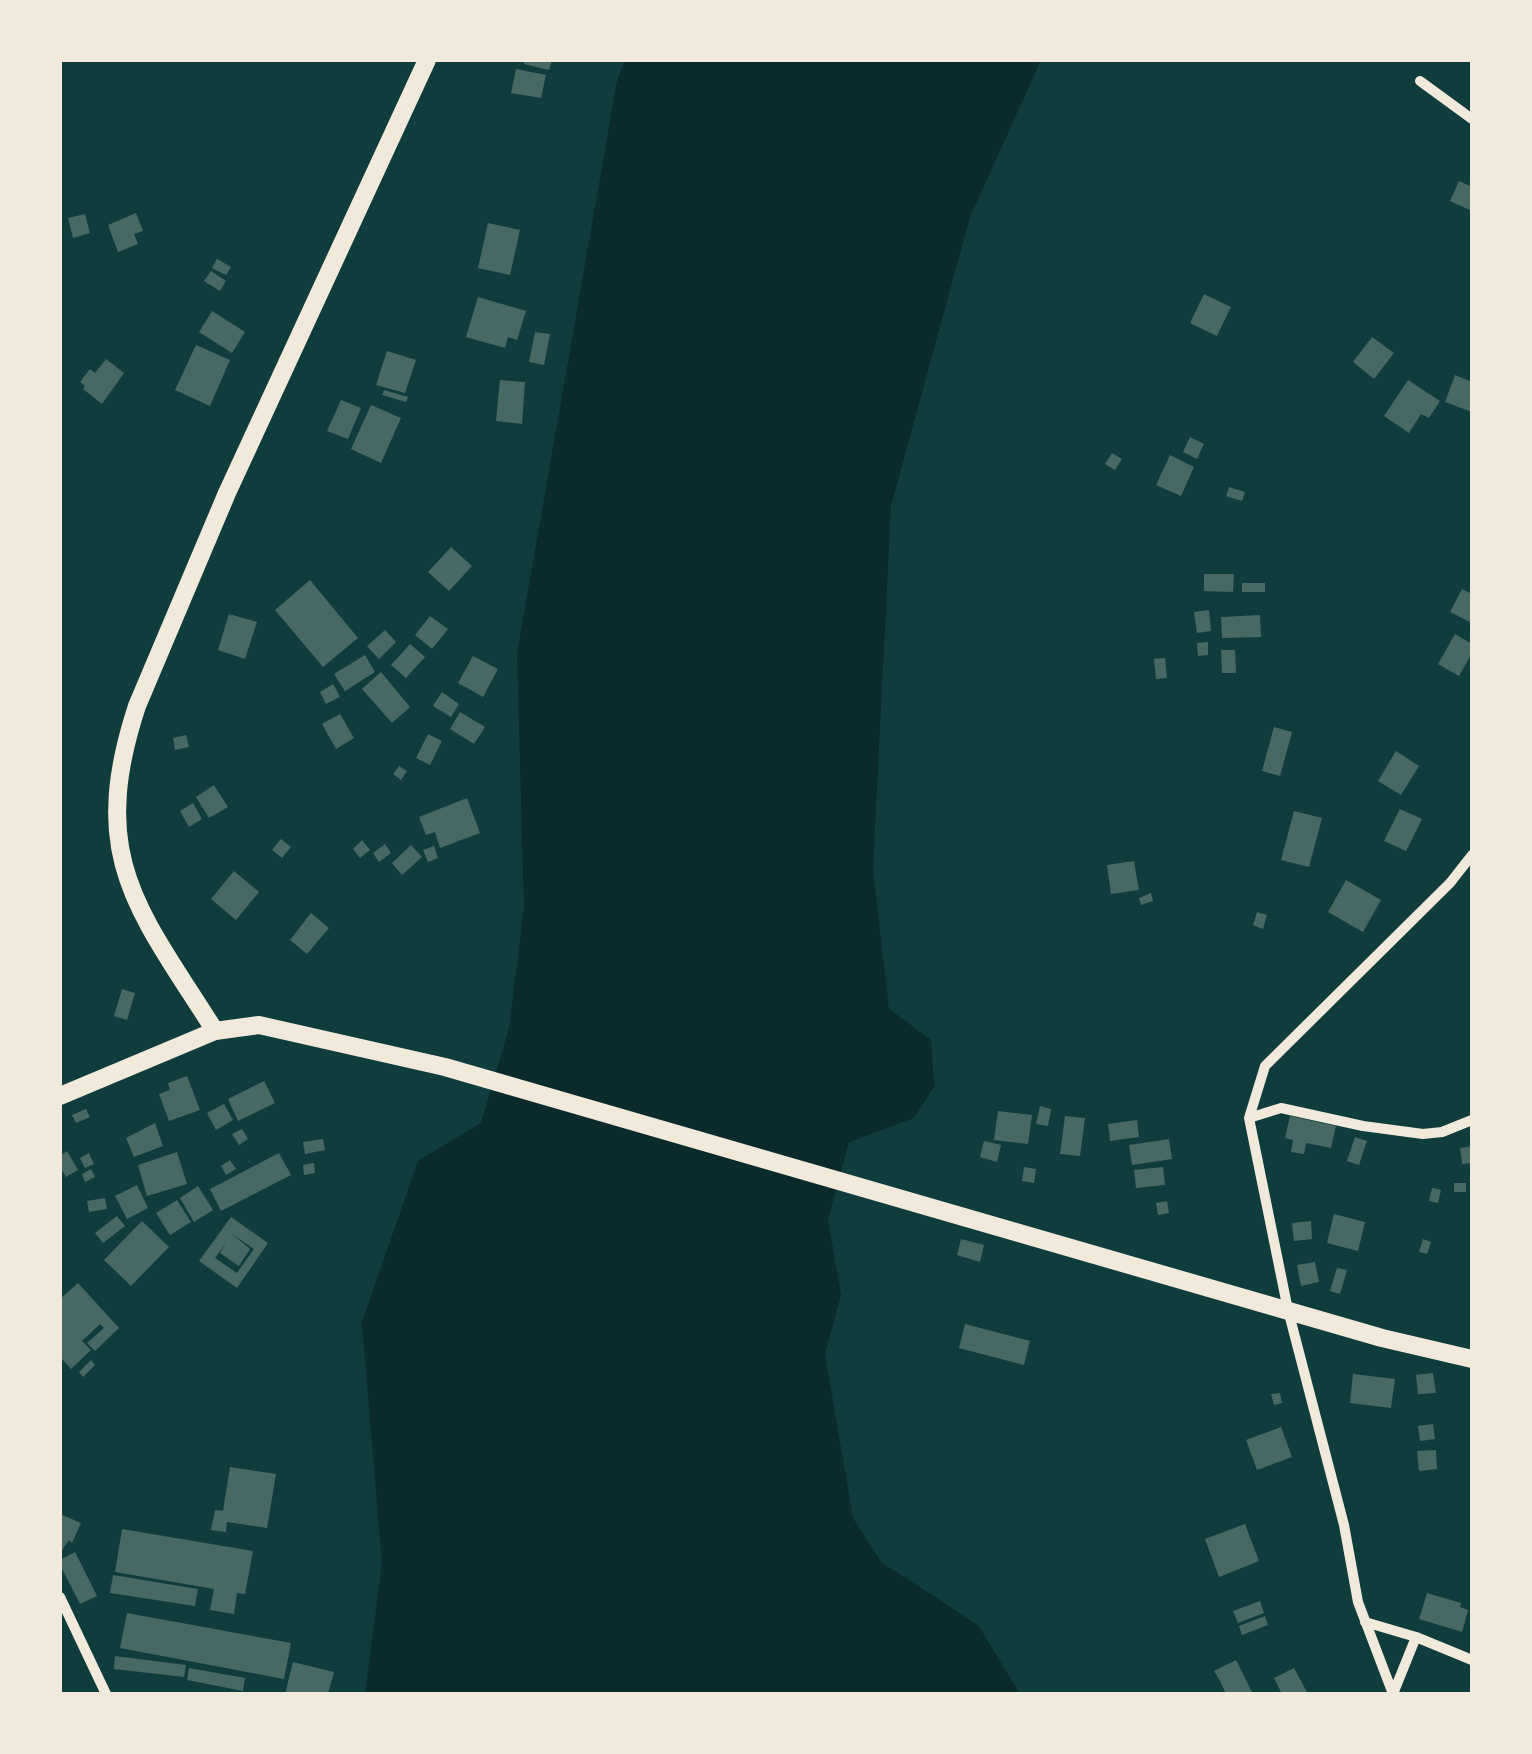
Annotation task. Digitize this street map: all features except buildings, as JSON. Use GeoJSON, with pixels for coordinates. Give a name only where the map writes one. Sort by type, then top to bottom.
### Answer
{"type":"FeatureCollection","features":[{"type":"Feature","properties":{"kind":"main road"},"geometry":{"type":"LineString","coordinates":[[216,1032],[159,948],[127,882],[116,806],[126,740],[136,706],[227,493],[427,60]]}},
{"type":"Feature","properties":{"kind":"main road"},"geometry":{"type":"LineString","coordinates":[[60,1096],[216,1032],[259,1024],[446,1067],[1382,1338],[1472,1358]]}},
{"type":"Feature","properties":{"kind":"street"},"geometry":{"type":"LineString","coordinates":[[1420,81],[1472,119]]}},
{"type":"Feature","properties":{"kind":"street"},"geometry":{"type":"LineString","coordinates":[[1416,1637],[1393,1694],[1358,1602],[1344,1525],[1288,1310],[1249,1118],[1265,1066],[1450,883],[1472,855]]}},
{"type":"Feature","properties":{"kind":"street"},"geometry":{"type":"LineString","coordinates":[[1249,1118],[1281,1108],[1423,1134],[1442,1132],[1472,1120]]}},
{"type":"Feature","properties":{"kind":"street"},"geometry":{"type":"LineString","coordinates":[[60,1598],[106,1694]]}},
{"type":"Feature","properties":{"kind":"street"},"geometry":{"type":"LineString","coordinates":[[1364,1622],[1416,1637],[1472,1660]]}},
{"type":"Feature","properties":{"kind":"water"},"geometry":{"type":"Polygon","coordinates":[[[625,60],[1041,60],[970,217],[891,506],[873,869],[889,1009],[931,1040],[934,1087],[914,1118],[849,1142],[828,1219],[841,1295],[825,1354],[853,1518],[881,1562],[978,1625],[1020,1694],[365,1694],[382,1563],[362,1322],[418,1161],[481,1123],[509,1028],[524,908],[517,654],[617,81],[625,60]]]}}]}
